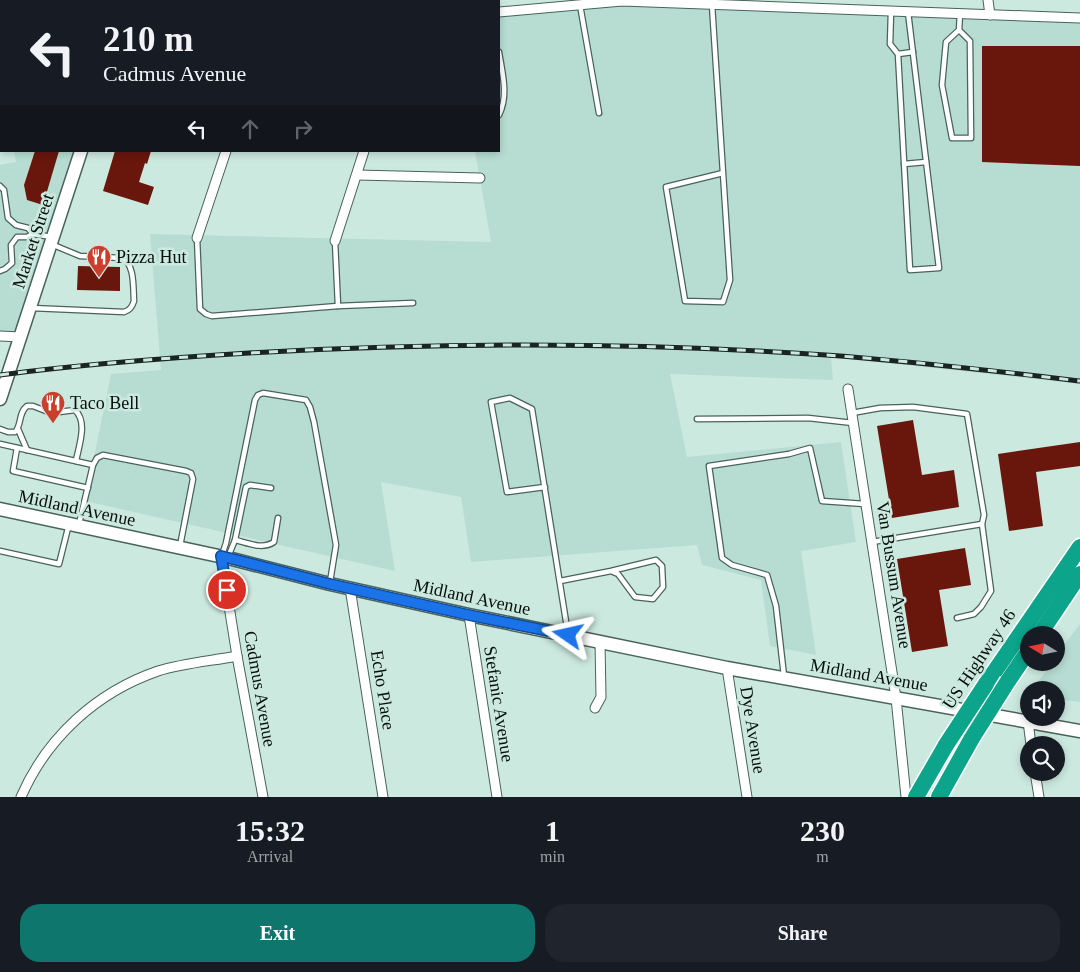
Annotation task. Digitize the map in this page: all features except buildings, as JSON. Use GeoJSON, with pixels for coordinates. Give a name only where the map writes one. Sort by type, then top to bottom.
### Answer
{"type":"FeatureCollection","features":[{"type":"Feature","properties":{"kind":"highway","name":"US Highway 46"},"geometry":{"type":"LineString","coordinates":[[916,797],[946,745],[986,684],[1080,547]]}},
{"type":"Feature","properties":{"kind":"highway","name":"US Highway 46"},"geometry":{"type":"LineString","coordinates":[[1044,626],[1080,574]]}},
{"type":"Feature","properties":{"kind":"highway","name":"US Highway 46"},"geometry":{"type":"LineString","coordinates":[[938,797],[972,738],[1020,663]]}},
{"type":"Feature","properties":{"kind":"street"},"geometry":{"type":"LineString","coordinates":[[988,0],[990,16]]}},
{"type":"Feature","properties":{"kind":"street"},"geometry":{"type":"LineString","coordinates":[[500,12],[622,1],[712,4],[808,4],[891,12],[1080,18]]}},
{"type":"Feature","properties":{"kind":"street","name":"Market Street"},"geometry":{"type":"LineString","coordinates":[[0,399],[81,152]]}},
{"type":"Feature","properties":{"kind":"street"},"geometry":{"type":"LineString","coordinates":[[197,238],[226,152]]}},
{"type":"Feature","properties":{"kind":"street"},"geometry":{"type":"LineString","coordinates":[[335,241],[364,152]]}},
{"type":"Feature","properties":{"kind":"street"},"geometry":{"type":"LineString","coordinates":[[357,175],[480,178]]}},
{"type":"Feature","properties":{"kind":"street"},"geometry":{"type":"LineString","coordinates":[[0,336],[20,336]]}},
{"type":"Feature","properties":{"kind":"street","name":"Van Bussum Avenue"},"geometry":{"type":"LineString","coordinates":[[848,389],[896,698],[906,797]]}},
{"type":"Feature","properties":{"kind":"street","name":"Midland Avenue"},"geometry":{"type":"LineString","coordinates":[[0,509],[225,557],[330,584],[469,615],[727,668],[1020,720]]}},
{"type":"Feature","properties":{"kind":"street","name":"Cadmus Avenue"},"geometry":{"type":"LineString","coordinates":[[225,557],[237,656],[264,797]]}},
{"type":"Feature","properties":{"kind":"street","name":"Echo Place"},"geometry":{"type":"LineString","coordinates":[[350,588],[383,797]]}},
{"type":"Feature","properties":{"kind":"street","name":"Stefanic Avenue"},"geometry":{"type":"LineString","coordinates":[[469,615],[497,797]]}},
{"type":"Feature","properties":{"kind":"street"},"geometry":{"type":"LineString","coordinates":[[595,708],[601,697],[600,642]]}},
{"type":"Feature","properties":{"kind":"street"},"geometry":{"type":"LineString","coordinates":[[21,797],[29,780],[53,744],[71,723],[115,690],[158,671],[181,665],[237,656]]}},
{"type":"Feature","properties":{"kind":"street","name":"Dye Avenue"},"geometry":{"type":"LineString","coordinates":[[727,668],[747,797]]}},
{"type":"Feature","properties":{"kind":"street","name":"Midland Avenue"},"geometry":{"type":"LineString","coordinates":[[1054,726],[1080,731]]}},
{"type":"Feature","properties":{"kind":"street"},"geometry":{"type":"LineString","coordinates":[[1036,781],[1039,797]]}},
{"type":"Feature","properties":{"kind":"lane"},"geometry":{"type":"LineString","coordinates":[[712,4],[730,280],[724,302],[685,301],[666,187],[723,173]]}},
{"type":"Feature","properties":{"kind":"lane"},"geometry":{"type":"LineString","coordinates":[[580,5],[599,113]]}},
{"type":"Feature","properties":{"kind":"lane"},"geometry":{"type":"LineString","coordinates":[[891,12],[890,44],[898,54],[910,270],[939,268],[908,12]]}},
{"type":"Feature","properties":{"kind":"lane"},"geometry":{"type":"LineString","coordinates":[[959,30],[970,41],[971,138],[952,138],[942,85],[946,42],[959,30],[960,14]]}},
{"type":"Feature","properties":{"kind":"lane"},"geometry":{"type":"LineString","coordinates":[[898,54],[913,52]]}},
{"type":"Feature","properties":{"kind":"lane"},"geometry":{"type":"LineString","coordinates":[[500,59],[504,101],[500,112]]}},
{"type":"Feature","properties":{"kind":"lane"},"geometry":{"type":"LineString","coordinates":[[904,164],[926,162]]}},
{"type":"Feature","properties":{"kind":"lane"},"geometry":{"type":"LineString","coordinates":[[0,186],[4,190],[8,218],[16,225],[28,228],[33,234],[52,240],[80,256],[122,258],[128,261],[131,267],[134,301],[130,310],[124,312],[30,308]]}},
{"type":"Feature","properties":{"kind":"lane"},"geometry":{"type":"LineString","coordinates":[[0,271],[12,263],[11,245],[17,237],[27,237],[33,234]]}},
{"type":"Feature","properties":{"kind":"lane"},"geometry":{"type":"LineString","coordinates":[[197,238],[200,309],[212,316],[338,306],[413,303]]}},
{"type":"Feature","properties":{"kind":"lane"},"geometry":{"type":"LineString","coordinates":[[335,241],[338,306]]}},
{"type":"Feature","properties":{"kind":"lane"},"geometry":{"type":"LineString","coordinates":[[225,557],[226,543],[255,400],[258,395],[263,393],[306,400],[314,422],[336,545],[330,584]]}},
{"type":"Feature","properties":{"kind":"lane"},"geometry":{"type":"LineString","coordinates":[[545,487],[507,492],[491,402],[510,398],[532,409],[545,487],[560,581],[568,635]]}},
{"type":"Feature","properties":{"kind":"lane"},"geometry":{"type":"LineString","coordinates":[[27,450],[18,429],[21,414],[25,407],[33,406],[51,413],[75,410],[83,422],[76,461]]}},
{"type":"Feature","properties":{"kind":"lane"},"geometry":{"type":"LineString","coordinates":[[852,413],[880,408],[913,407],[967,414],[984,515],[982,524],[991,591],[981,608],[974,614],[957,618]]}},
{"type":"Feature","properties":{"kind":"lane"},"geometry":{"type":"LineString","coordinates":[[697,419],[808,418],[853,423]]}},
{"type":"Feature","properties":{"kind":"lane"},"geometry":{"type":"LineString","coordinates":[[0,429],[12,433],[18,429]]}},
{"type":"Feature","properties":{"kind":"lane"},"geometry":{"type":"LineString","coordinates":[[0,444],[93,465]]}},
{"type":"Feature","properties":{"kind":"lane"},"geometry":{"type":"LineString","coordinates":[[17,448],[13,471],[88,488]]}},
{"type":"Feature","properties":{"kind":"lane"},"geometry":{"type":"LineString","coordinates":[[784,677],[776,606],[767,575],[732,565],[722,558],[709,466],[789,454],[810,448],[822,502],[866,504]]}},
{"type":"Feature","properties":{"kind":"lane"},"geometry":{"type":"LineString","coordinates":[[0,550],[59,564],[88,488],[93,465],[97,458],[103,455],[186,471],[191,474],[193,479],[180,548]]}},
{"type":"Feature","properties":{"kind":"lane"},"geometry":{"type":"LineString","coordinates":[[225,557],[235,540],[246,487],[250,485],[270,488]]}},
{"type":"Feature","properties":{"kind":"lane"},"geometry":{"type":"LineString","coordinates":[[235,540],[259,546],[268,546],[274,542],[278,518]]}},
{"type":"Feature","properties":{"kind":"lane"},"geometry":{"type":"LineString","coordinates":[[872,542],[982,524]]}},
{"type":"Feature","properties":{"kind":"lane"},"geometry":{"type":"LineString","coordinates":[[560,581],[656,560],[662,566],[664,587],[653,599],[635,597],[618,574],[611,571]]}},
{"type":"Feature","properties":{"kind":"shaded area"},"geometry":{"type":"Polygon","coordinates":[[[618,0],[1080,14],[1080,384],[831,357],[833,380],[670,374],[687,457],[841,442],[856,542],[801,551],[816,655],[770,646],[761,580],[702,565],[697,545],[471,562],[461,497],[381,482],[395,571],[85,501],[111,374],[161,370],[150,234],[491,242],[475,152],[500,152],[500,11],[618,0]]]}},
{"type":"Feature","properties":{"kind":"shaded area"},"geometry":{"type":"Polygon","coordinates":[[[14,152],[76,152],[16,333],[0,335],[0,165],[16,162],[14,152]]]}},
{"type":"Feature","properties":{"kind":"shaded area"},"geometry":{"type":"Polygon","coordinates":[[[1080,624],[1080,702],[1065,700],[1065,681],[1039,681],[1046,671],[1065,671],[1065,644],[1080,624]]]}},
{"type":"Feature","properties":{"kind":"railway"},"geometry":{"type":"LineString","coordinates":[[0,375],[124,362],[249,353],[465,345],[538,345],[682,348],[826,355],[921,363],[1080,381]]}},
{"type":"Feature","properties":{"kind":"place","name":"Pizza Hut"},"geometry":{"type":"Point","coordinates":[99,278]}},
{"type":"Feature","properties":{"kind":"place","name":"Taco Bell"},"geometry":{"type":"Point","coordinates":[53,424]}},
{"type":"Feature","properties":{"kind":"route"},"geometry":{"type":"LineString","coordinates":[[227,590],[221,556],[330,584],[568,635]]}}]}
